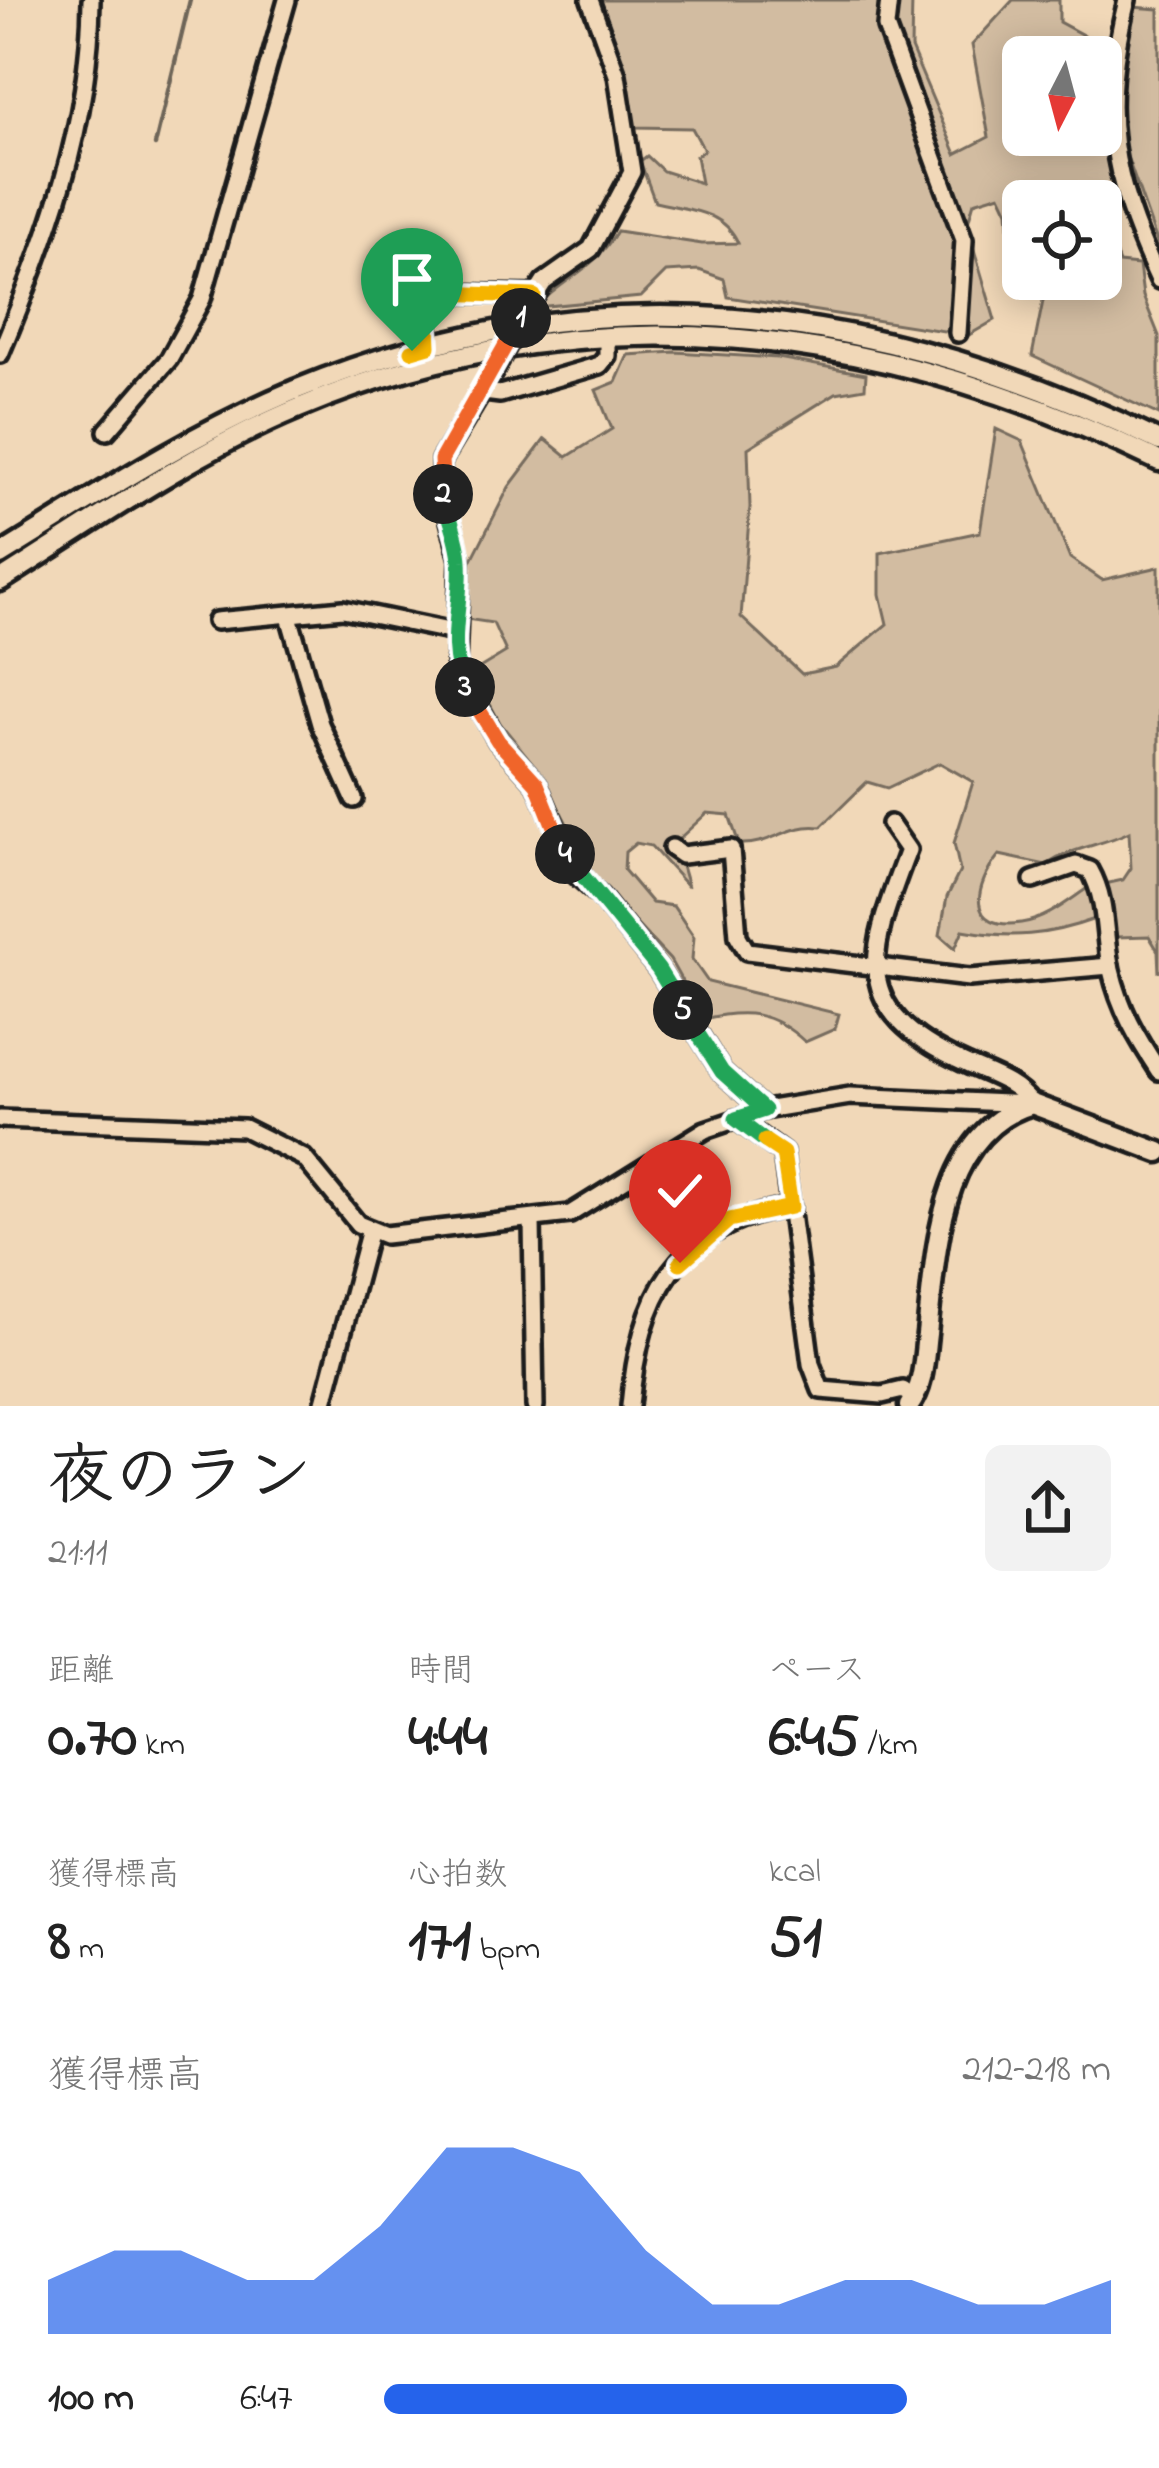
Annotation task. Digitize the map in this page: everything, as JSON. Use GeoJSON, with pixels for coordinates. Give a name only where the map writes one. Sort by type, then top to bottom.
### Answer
{"type":"FeatureCollection","features":[{"type":"Feature","properties":{"kind":"main road"},"geometry":{"type":"LineString","coordinates":[[0,580],[115,497],[256,408],[336,374],[421,349],[603,319],[706,316],[788,322],[958,358],[1088,406],[1159,441]]}},
{"type":"Feature","properties":{"kind":"main road"},"geometry":{"type":"LineString","coordinates":[[0,554],[298,408],[404,372],[486,352],[607,337],[646,334],[771,340],[901,362],[1020,399],[1159,461]]}},
{"type":"Feature","properties":{"kind":"main road"},"geometry":{"type":"LineString","coordinates":[[912,1403],[940,1228],[951,1188],[994,1121],[1032,1104],[1159,1152]]}},
{"type":"Feature","properties":{"kind":"street"},"geometry":{"type":"LineString","coordinates":[[0,354],[76,145],[91,0]]}},
{"type":"Feature","properties":{"kind":"street"},"geometry":{"type":"LineString","coordinates":[[107,431],[169,359],[202,298],[287,0]]}},
{"type":"Feature","properties":{"kind":"street"},"geometry":{"type":"LineString","coordinates":[[590,0],[617,75],[632,172],[591,249],[534,296],[441,460],[442,490],[460,560],[456,668],[473,705],[537,784],[576,874],[601,896],[658,969],[722,1072],[764,1110]]}},
{"type":"Feature","properties":{"kind":"street"},"geometry":{"type":"LineString","coordinates":[[890,0],[886,27],[964,240],[958,333]]}},
{"type":"Feature","properties":{"kind":"street"},"geometry":{"type":"LineString","coordinates":[[1127,0],[1112,59],[1114,159],[1126,208],[1159,280]]}},
{"type":"Feature","properties":{"kind":"street"},"geometry":{"type":"LineString","coordinates":[[421,349],[427,308],[441,293],[534,296]]}},
{"type":"Feature","properties":{"kind":"street"},"geometry":{"type":"LineString","coordinates":[[487,384],[500,394],[600,364],[607,356],[607,337]]}},
{"type":"Feature","properties":{"kind":"street"},"geometry":{"type":"LineString","coordinates":[[215,621],[343,609],[454,632]]}},
{"type":"Feature","properties":{"kind":"street"},"geometry":{"type":"LineString","coordinates":[[289,616],[320,724],[354,799]]}},
{"type":"Feature","properties":{"kind":"street"},"geometry":{"type":"LineString","coordinates":[[890,824],[908,850],[877,934],[873,967],[889,1011],[942,1053],[1014,1085],[1032,1104]]}},
{"type":"Feature","properties":{"kind":"street"},"geometry":{"type":"LineString","coordinates":[[672,848],[682,855],[731,849],[738,936],[747,952],[969,978],[1110,966]]}},
{"type":"Feature","properties":{"kind":"street"},"geometry":{"type":"LineString","coordinates":[[1034,880],[1087,865],[1102,892],[1110,966],[1122,1011],[1159,1071]]}},
{"type":"Feature","properties":{"kind":"street"},"geometry":{"type":"LineString","coordinates":[[369,1233],[532,1221],[584,1209],[666,1151],[764,1110],[850,1096],[1032,1104]]}},
{"type":"Feature","properties":{"kind":"street"},"geometry":{"type":"LineString","coordinates":[[0,1119],[244,1128],[304,1158],[369,1233]]}},
{"type":"Feature","properties":{"kind":"street"},"geometry":{"type":"LineString","coordinates":[[736,1119],[783,1153],[814,1381],[829,1393],[903,1390],[912,1403]]}},
{"type":"Feature","properties":{"kind":"street"},"geometry":{"type":"LineString","coordinates":[[630,1406],[649,1301],[680,1263],[729,1220],[791,1207]]}},
{"type":"Feature","properties":{"kind":"street"},"geometry":{"type":"LineString","coordinates":[[532,1221],[535,1406]]}},
{"type":"Feature","properties":{"kind":"street"},"geometry":{"type":"LineString","coordinates":[[323,1406],[369,1233]]}},
{"type":"Feature","properties":{"kind":"shaded area"},"geometry":{"type":"Polygon","coordinates":[[[598,0],[912,0],[911,48],[956,154],[989,137],[972,45],[1013,0],[1059,0],[1059,22],[1085,36],[1002,36],[1002,156],[1106,156],[1110,180],[1002,180],[1002,198],[1000,194],[974,202],[967,226],[995,320],[969,335],[728,297],[724,279],[699,270],[666,272],[641,297],[536,307],[589,264],[617,231],[702,244],[738,243],[714,218],[655,202],[640,161],[647,156],[663,171],[701,183],[696,156],[704,150],[692,128],[633,127],[622,67],[598,0]]]}},
{"type":"Feature","properties":{"kind":"shaded area"},"geometry":{"type":"Polygon","coordinates":[[[1132,7],[1159,9],[1159,247],[1125,151],[1122,72],[1132,7]]]}},
{"type":"Feature","properties":{"kind":"shaded area"},"geometry":{"type":"Polygon","coordinates":[[[1122,263],[1139,265],[1143,296],[1159,336],[1159,415],[1032,356],[1043,301],[1122,300],[1122,263]]]}},
{"type":"Feature","properties":{"kind":"shaded area"},"geometry":{"type":"Polygon","coordinates":[[[675,352],[778,358],[866,374],[865,388],[836,393],[748,448],[750,507],[741,617],[802,674],[836,667],[887,624],[880,594],[880,553],[980,532],[996,429],[1022,441],[1070,558],[1102,580],[1159,567],[1159,973],[1158,951],[1149,936],[1117,937],[1105,884],[1123,880],[1131,868],[1129,832],[1046,865],[999,855],[980,892],[983,913],[1003,924],[1048,914],[1089,887],[1095,919],[1029,934],[963,930],[955,948],[940,935],[947,897],[960,871],[954,843],[973,782],[940,763],[887,788],[867,782],[821,827],[799,828],[761,842],[739,844],[729,815],[707,813],[667,850],[682,866],[688,887],[651,846],[636,843],[625,852],[624,870],[652,903],[673,906],[694,937],[692,959],[708,982],[839,1014],[835,1029],[805,1042],[781,1024],[757,1015],[703,1019],[670,960],[598,883],[540,772],[500,723],[473,672],[506,652],[493,623],[466,619],[466,571],[509,487],[545,439],[567,457],[612,429],[596,390],[616,382],[628,355],[675,352]]]}},
{"type":"Feature","properties":{"kind":"waterway"},"geometry":{"type":"LineString","coordinates":[[155,145],[190,0]]}},
{"type":"Feature","properties":{"kind":"route"},"geometry":{"type":"LineString","coordinates":[[412,351],[429,346],[424,320],[432,300],[441,293],[534,296],[474,410],[441,460],[442,490],[460,560],[456,668],[473,705],[498,741],[537,784],[556,838],[576,874],[601,896],[658,969],[722,1072],[764,1110],[736,1119],[783,1153],[791,1207],[729,1220],[680,1263]]}}]}
